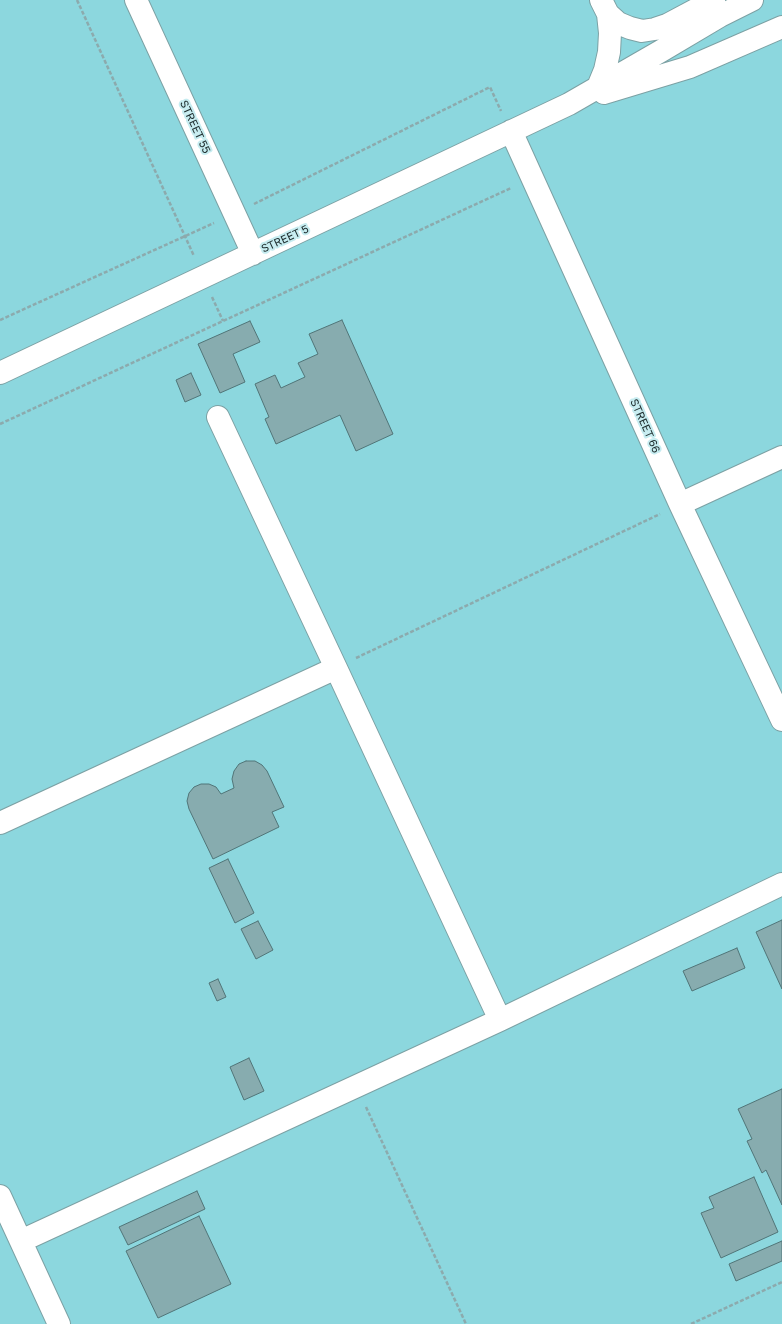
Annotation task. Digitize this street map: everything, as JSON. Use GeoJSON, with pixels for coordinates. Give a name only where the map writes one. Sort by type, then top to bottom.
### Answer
{"type":"FeatureCollection","features":[{"type":"Feature","properties":{"kind":"street","name":"STREET 55"},"geometry":{"type":"LineString","coordinates":[[136,0],[253,254]]}},
{"type":"Feature","properties":{"kind":"street"},"geometry":{"type":"LineString","coordinates":[[605,7],[618,23],[630,28],[642,30],[655,29],[714,0]]}},
{"type":"Feature","properties":{"kind":"street"},"geometry":{"type":"LineString","coordinates":[[569,104],[720,16],[752,0]]}},
{"type":"Feature","properties":{"kind":"street"},"geometry":{"type":"LineString","coordinates":[[598,87],[605,70],[609,52],[610,33],[605,7]]}},
{"type":"Feature","properties":{"kind":"street"},"geometry":{"type":"LineString","coordinates":[[569,104],[690,67],[782,27]]}},
{"type":"Feature","properties":{"kind":"street","name":"STREET 5"},"geometry":{"type":"LineString","coordinates":[[0,373],[569,104]]}},
{"type":"Feature","properties":{"kind":"street","name":"STREET 66"},"geometry":{"type":"LineString","coordinates":[[511,131],[680,504],[782,720]]}},
{"type":"Feature","properties":{"kind":"street"},"geometry":{"type":"LineString","coordinates":[[218,417],[500,1020]]}},
{"type":"Feature","properties":{"kind":"street"},"geometry":{"type":"LineString","coordinates":[[680,504],[782,457]]}},
{"type":"Feature","properties":{"kind":"street"},"geometry":{"type":"LineString","coordinates":[[0,823],[336,668]]}},
{"type":"Feature","properties":{"kind":"street"},"geometry":{"type":"LineString","coordinates":[[21,1241],[500,1020],[782,884]]}},
{"type":"Feature","properties":{"kind":"street"},"geometry":{"type":"LineString","coordinates":[[0,1196],[59,1324]]}},
{"type":"Feature","properties":{"kind":"path"},"geometry":{"type":"LineString","coordinates":[[77,0],[223,321]]}},
{"type":"Feature","properties":{"kind":"path"},"geometry":{"type":"LineString","coordinates":[[0,320],[234,214],[490,87],[511,131]]}},
{"type":"Feature","properties":{"kind":"path"},"geometry":{"type":"LineString","coordinates":[[0,424],[532,178]]}},
{"type":"Feature","properties":{"kind":"path"},"geometry":{"type":"LineString","coordinates":[[336,668],[680,504]]}},
{"type":"Feature","properties":{"kind":"path"},"geometry":{"type":"LineString","coordinates":[[357,1086],[466,1324]]}},
{"type":"Feature","properties":{"kind":"path"},"geometry":{"type":"LineString","coordinates":[[691,1324],[782,1282]]}},
{"type":"Feature","properties":{"kind":"shaded area"},"geometry":{"type":"Polygon","coordinates":[[[0,0],[782,0],[782,1324],[0,1324],[0,0]]]}},
{"type":"Feature","properties":{"kind":"building"},"geometry":{"type":"Polygon","coordinates":[[[342,320],[393,434],[356,451],[340,415],[276,444],[265,419],[269,417],[255,384],[275,375],[281,388],[305,377],[298,363],[318,354],[309,334],[342,320]]]}},
{"type":"Feature","properties":{"kind":"building"},"geometry":{"type":"Polygon","coordinates":[[[250,321],[260,342],[233,354],[245,382],[220,393],[198,344],[250,321]]]}},
{"type":"Feature","properties":{"kind":"building"},"geometry":{"type":"Polygon","coordinates":[[[191,373],[201,395],[185,402],[176,380],[191,373]]]}},
{"type":"Feature","properties":{"kind":"building"},"geometry":{"type":"Polygon","coordinates":[[[246,761],[255,761],[262,765],[267,771],[284,807],[272,812],[279,827],[213,859],[189,809],[187,801],[189,793],[194,787],[201,784],[209,784],[216,787],[221,794],[234,788],[232,779],[234,771],[239,764],[246,761]]]}},
{"type":"Feature","properties":{"kind":"building"},"geometry":{"type":"Polygon","coordinates":[[[228,859],[254,913],[235,923],[209,868],[228,859]]]}},
{"type":"Feature","properties":{"kind":"building"},"geometry":{"type":"Polygon","coordinates":[[[782,920],[782,989],[756,932],[782,920]]]}},
{"type":"Feature","properties":{"kind":"building"},"geometry":{"type":"Polygon","coordinates":[[[258,921],[273,950],[256,959],[241,929],[258,921]]]}},
{"type":"Feature","properties":{"kind":"building"},"geometry":{"type":"Polygon","coordinates":[[[737,948],[745,968],[692,991],[683,971],[737,948]]]}},
{"type":"Feature","properties":{"kind":"building"},"geometry":{"type":"Polygon","coordinates":[[[218,979],[226,997],[217,1001],[209,983],[218,979]]]}},
{"type":"Feature","properties":{"kind":"building"},"geometry":{"type":"Polygon","coordinates":[[[249,1058],[264,1091],[244,1100],[230,1067],[249,1058]]]}},
{"type":"Feature","properties":{"kind":"building"},"geometry":{"type":"Polygon","coordinates":[[[782,1089],[782,1205],[766,1170],[762,1173],[747,1141],[752,1139],[738,1109],[782,1089]]]}},
{"type":"Feature","properties":{"kind":"building"},"geometry":{"type":"Polygon","coordinates":[[[754,1177],[778,1232],[721,1258],[701,1213],[714,1208],[709,1197],[754,1177]]]}},
{"type":"Feature","properties":{"kind":"building"},"geometry":{"type":"Polygon","coordinates":[[[197,1191],[205,1209],[128,1245],[119,1227],[197,1191]]]}},
{"type":"Feature","properties":{"kind":"building"},"geometry":{"type":"Polygon","coordinates":[[[199,1216],[231,1284],[158,1318],[126,1251],[199,1216]]]}},
{"type":"Feature","properties":{"kind":"building"},"geometry":{"type":"Polygon","coordinates":[[[782,1241],[782,1261],[736,1281],[729,1264],[782,1241]]]}}]}
